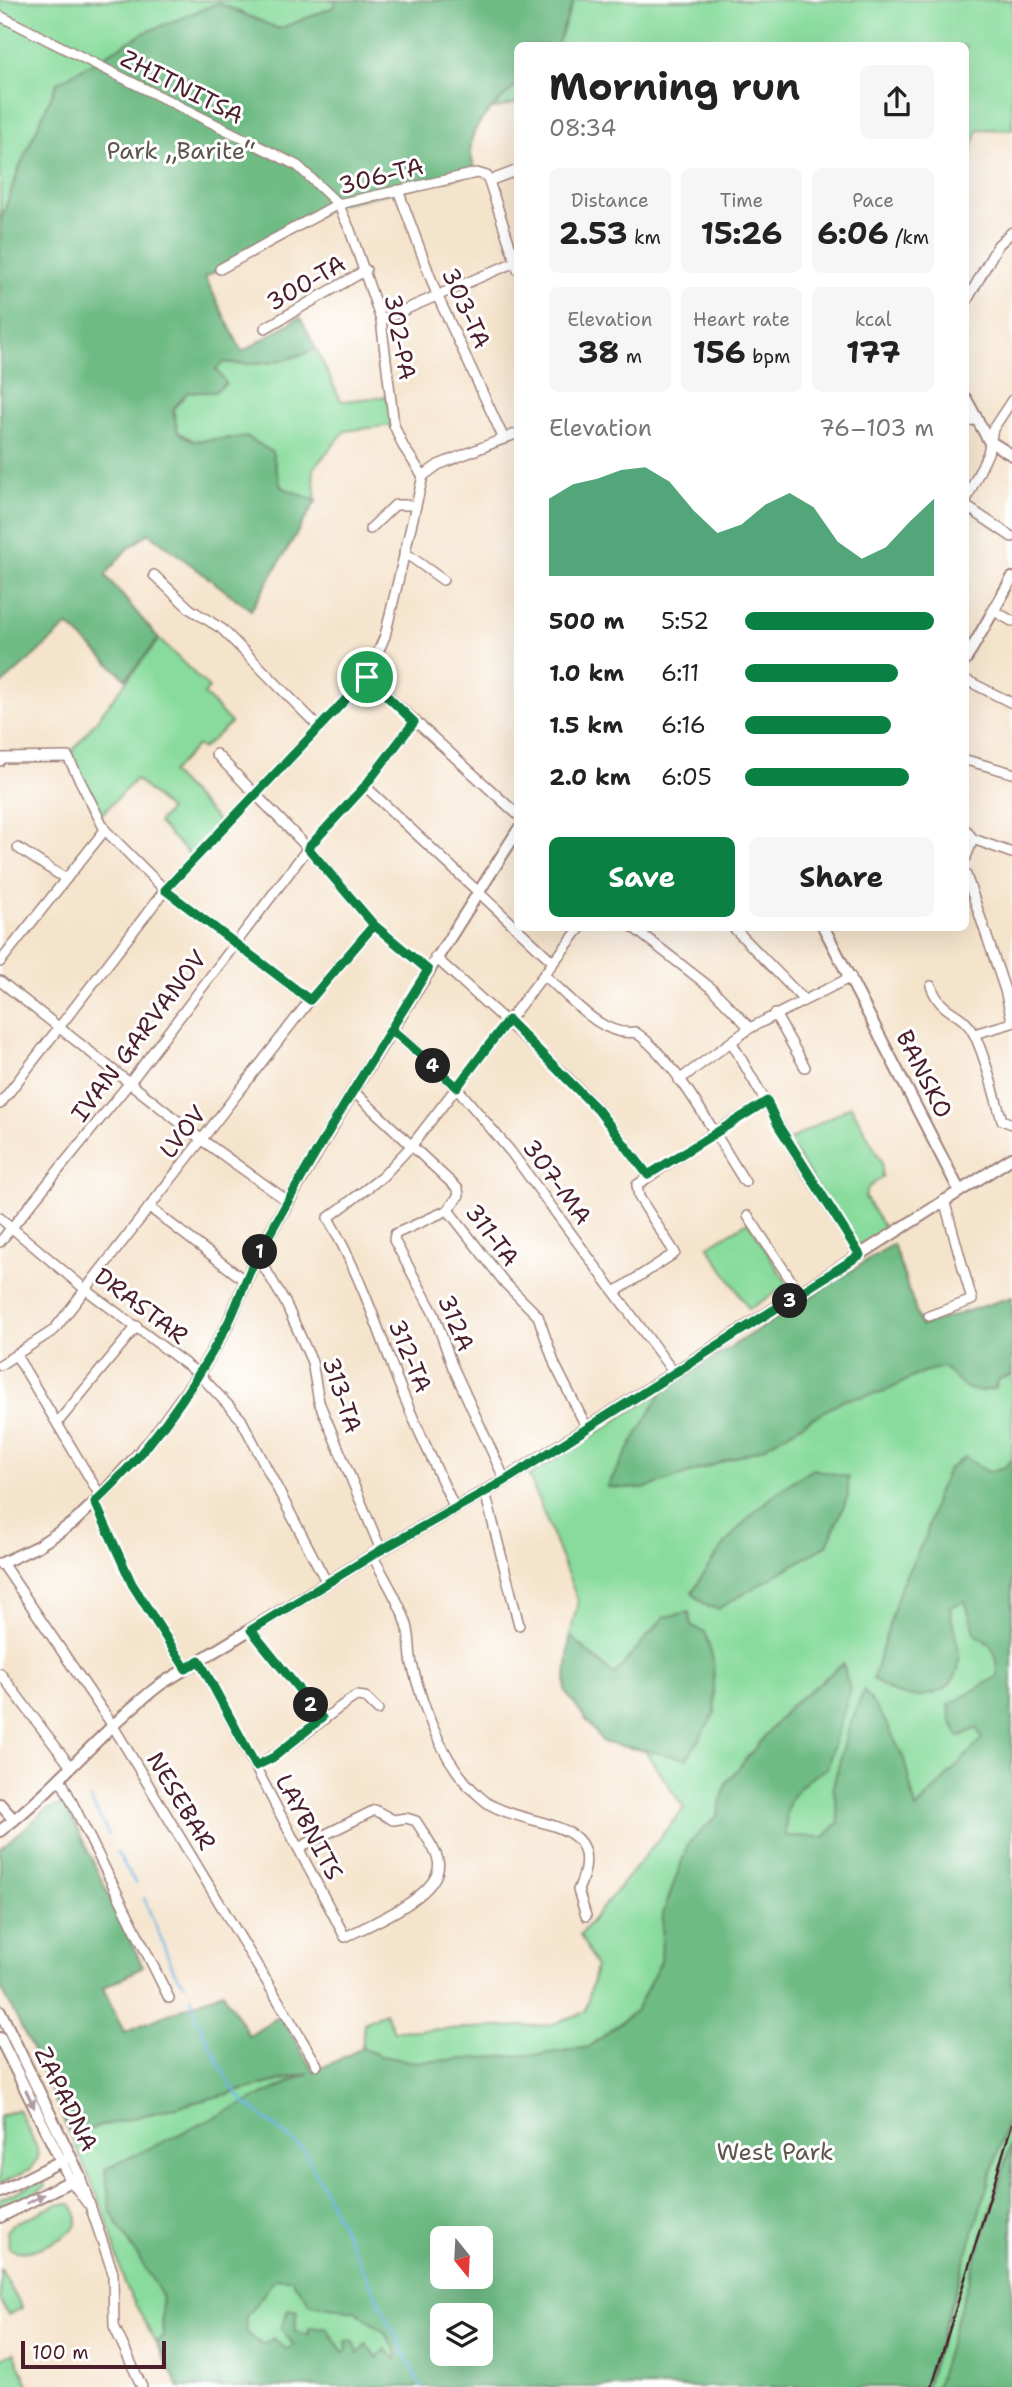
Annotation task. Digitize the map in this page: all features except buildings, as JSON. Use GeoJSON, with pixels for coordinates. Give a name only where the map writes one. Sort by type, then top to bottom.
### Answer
{"type":"FeatureCollection","features":[{"type":"Feature","properties":{"kind":"street","name":"ZHITNITSA"},"geometry":{"type":"LineString","coordinates":[[0,16],[298,166],[338,204]]}},
{"type":"Feature","properties":{"kind":"street","name":"306-ТА"},"geometry":{"type":"LineString","coordinates":[[220,269],[338,204],[477,173],[487,176],[489,181],[514,172]]}},
{"type":"Feature","properties":{"kind":"street"},"geometry":{"type":"LineString","coordinates":[[489,181],[513,240]]}},
{"type":"Feature","properties":{"kind":"street","name":"303-ТА"},"geometry":{"type":"LineString","coordinates":[[398,190],[437,295],[504,439]]}},
{"type":"Feature","properties":{"kind":"street","name":"302-РА"},"geometry":{"type":"LineString","coordinates":[[338,204],[366,270],[381,320],[394,425],[402,446],[423,475]]}},
{"type":"Feature","properties":{"kind":"street"},"geometry":{"type":"LineString","coordinates":[[969,296],[991,262],[998,245],[1012,232]]}},
{"type":"Feature","properties":{"kind":"street"},"geometry":{"type":"LineString","coordinates":[[381,320],[437,295],[514,267]]}},
{"type":"Feature","properties":{"kind":"street","name":"300-ТА"},"geometry":{"type":"LineString","coordinates":[[265,328],[366,270]]}},
{"type":"Feature","properties":{"kind":"street"},"geometry":{"type":"LineString","coordinates":[[969,494],[988,453],[993,429],[1012,400]]}},
{"type":"Feature","properties":{"kind":"street"},"geometry":{"type":"LineString","coordinates":[[969,402],[972,404],[971,421],[989,441],[1012,455]]}},
{"type":"Feature","properties":{"kind":"street"},"geometry":{"type":"LineString","coordinates":[[0,1104],[165,890],[258,795],[367,677],[385,636],[423,475],[438,465],[514,435]]}},
{"type":"Feature","properties":{"kind":"street"},"geometry":{"type":"LineString","coordinates":[[369,530],[395,505],[414,505]]}},
{"type":"Feature","properties":{"kind":"street"},"geometry":{"type":"LineString","coordinates":[[969,510],[1012,537]]}},
{"type":"Feature","properties":{"kind":"street"},"geometry":{"type":"LineString","coordinates":[[404,552],[443,580]]}},
{"type":"Feature","properties":{"kind":"street"},"geometry":{"type":"LineString","coordinates":[[154,575],[190,609],[222,629],[319,727]]}},
{"type":"Feature","properties":{"kind":"street"},"geometry":{"type":"LineString","coordinates":[[969,654],[1012,578]]}},
{"type":"Feature","properties":{"kind":"street"},"geometry":{"type":"LineString","coordinates":[[994,611],[1012,621]]}},
{"type":"Feature","properties":{"kind":"street"},"geometry":{"type":"LineString","coordinates":[[367,677],[514,810]]}},
{"type":"Feature","properties":{"kind":"street"},"geometry":{"type":"LineString","coordinates":[[969,681],[1012,702]]}},
{"type":"Feature","properties":{"kind":"street","name":"IVAN GARVANOV"},"geometry":{"type":"LineString","coordinates":[[0,1242],[12,1231],[131,1081],[308,848],[365,786],[414,722]]}},
{"type":"Feature","properties":{"kind":"street"},"geometry":{"type":"LineString","coordinates":[[216,754],[308,848],[374,925],[428,970]]}},
{"type":"Feature","properties":{"kind":"street"},"geometry":{"type":"LineString","coordinates":[[0,761],[2,758],[68,757],[104,830],[165,890],[310,1000]]}},
{"type":"Feature","properties":{"kind":"street"},"geometry":{"type":"LineString","coordinates":[[969,761],[1012,774]]}},
{"type":"Feature","properties":{"kind":"street"},"geometry":{"type":"LineString","coordinates":[[365,786],[514,927]]}},
{"type":"Feature","properties":{"kind":"street"},"geometry":{"type":"LineString","coordinates":[[0,962],[104,830]]}},
{"type":"Feature","properties":{"kind":"street"},"geometry":{"type":"LineString","coordinates":[[969,834],[973,839],[1012,853]]}},
{"type":"Feature","properties":{"kind":"street"},"geometry":{"type":"LineString","coordinates":[[1,1563],[49,1538],[98,1499],[152,1439],[200,1374],[227,1326],[244,1280],[257,1255],[435,957],[514,836]]}},
{"type":"Feature","properties":{"kind":"street"},"geometry":{"type":"LineString","coordinates":[[969,849],[973,839]]}},
{"type":"Feature","properties":{"kind":"street"},"geometry":{"type":"LineString","coordinates":[[18,848],[66,879]]}},
{"type":"Feature","properties":{"kind":"street"},"geometry":{"type":"LineString","coordinates":[[969,884],[1005,990],[1012,1022],[974,1034]]}},
{"type":"Feature","properties":{"kind":"street","name":"LVOV"},"geometry":{"type":"LineString","coordinates":[[0,1364],[54,1330],[310,1000],[374,925]]}},
{"type":"Feature","properties":{"kind":"street"},"geometry":{"type":"LineString","coordinates":[[518,931],[552,961]]}},
{"type":"Feature","properties":{"kind":"street"},"geometry":{"type":"LineString","coordinates":[[412,1144],[577,931]]}},
{"type":"Feature","properties":{"kind":"street"},"geometry":{"type":"LineString","coordinates":[[638,931],[711,988],[750,1028]]}},
{"type":"Feature","properties":{"kind":"street"},"geometry":{"type":"LineString","coordinates":[[737,931],[803,999]]}},
{"type":"Feature","properties":{"kind":"street","name":"BANSKO"},"geometry":{"type":"LineString","coordinates":[[826,931],[959,1190]]}},
{"type":"Feature","properties":{"kind":"street"},"geometry":{"type":"LineString","coordinates":[[435,957],[508,1020],[598,1110],[648,1175]]}},
{"type":"Feature","properties":{"kind":"street"},"geometry":{"type":"LineString","coordinates":[[544,975],[600,1023],[623,1034],[635,1032],[648,1041],[679,1080],[745,1182]]}},
{"type":"Feature","properties":{"kind":"street"},"geometry":{"type":"LineString","coordinates":[[679,1080],[750,1028],[851,977]]}},
{"type":"Feature","properties":{"kind":"street"},"geometry":{"type":"LineString","coordinates":[[0,981],[131,1081],[202,1140],[289,1202]]}},
{"type":"Feature","properties":{"kind":"street"},"geometry":{"type":"LineString","coordinates":[[931,986],[938,1003],[958,1016],[974,1034],[1002,1119],[1012,1124]]}},
{"type":"Feature","properties":{"kind":"street"},"geometry":{"type":"LineString","coordinates":[[775,1014],[805,1067]]}},
{"type":"Feature","properties":{"kind":"street","name":"307-МА"},"geometry":{"type":"LineString","coordinates":[[391,1029],[457,1087],[511,1152],[674,1373]]}},
{"type":"Feature","properties":{"kind":"street"},"geometry":{"type":"LineString","coordinates":[[732,1043],[767,1101],[778,1125],[860,1255]]}},
{"type":"Feature","properties":{"kind":"street","name":"311-ТА"},"geometry":{"type":"LineString","coordinates":[[353,1091],[458,1189],[459,1195],[448,1210],[505,1283],[538,1316],[555,1365],[587,1428]]}},
{"type":"Feature","properties":{"kind":"street"},"geometry":{"type":"LineString","coordinates":[[615,1292],[675,1253],[639,1197],[637,1185],[648,1175],[767,1101]]}},
{"type":"Feature","properties":{"kind":"street","name":"312-ТА"},"geometry":{"type":"LineString","coordinates":[[412,1144],[382,1177],[328,1219],[346,1249],[382,1335],[394,1373],[455,1509]]}},
{"type":"Feature","properties":{"kind":"street"},"geometry":{"type":"LineString","coordinates":[[0,1831],[60,1778],[138,1702],[199,1660],[377,1553],[506,1480],[1012,1158]]}},
{"type":"Feature","properties":{"kind":"street"},"geometry":{"type":"LineString","coordinates":[[929,1316],[972,1300],[944,1199]]}},
{"type":"Feature","properties":{"kind":"street"},"geometry":{"type":"LineString","coordinates":[[149,1207],[244,1280]]}},
{"type":"Feature","properties":{"kind":"street","name":"312А"},"geometry":{"type":"LineString","coordinates":[[448,1210],[395,1234],[394,1240],[434,1314],[452,1365],[506,1480]]}},
{"type":"Feature","properties":{"kind":"street"},"geometry":{"type":"LineString","coordinates":[[748,1216],[800,1294]]}},
{"type":"Feature","properties":{"kind":"street","name":"DRASTAR"},"geometry":{"type":"LineString","coordinates":[[0,1218],[12,1231],[85,1289],[200,1374],[241,1419],[327,1583]]}},
{"type":"Feature","properties":{"kind":"street","name":"313-ТА"},"geometry":{"type":"LineString","coordinates":[[257,1255],[285,1301],[307,1350],[319,1402],[407,1625],[412,1662],[435,1735],[449,1760],[469,1786],[491,1805],[554,1824],[578,1838],[586,1853],[587,1869],[578,1890],[586,1916]]}},
{"type":"Feature","properties":{"kind":"street"},"geometry":{"type":"LineString","coordinates":[[58,1422],[137,1326]]}},
{"type":"Feature","properties":{"kind":"street"},"geometry":{"type":"LineString","coordinates":[[16,1355],[58,1422],[98,1499],[132,1584],[186,1669]]}},
{"type":"Feature","properties":{"kind":"street"},"geometry":{"type":"LineString","coordinates":[[485,1492],[519,1625]]}},
{"type":"Feature","properties":{"kind":"street","name":"NESEBAR"},"geometry":{"type":"LineString","coordinates":[[1,1563],[113,1726],[317,2065]]}},
{"type":"Feature","properties":{"kind":"street"},"geometry":{"type":"LineString","coordinates":[[251,1630],[322,1718]]}},
{"type":"Feature","properties":{"kind":"street","name":"LAYBNITS"},"geometry":{"type":"LineString","coordinates":[[199,1660],[256,1766],[298,1848],[345,1937],[411,1903],[435,1878],[439,1861],[416,1821],[406,1818],[393,1820],[375,1810],[298,1848]]}},
{"type":"Feature","properties":{"kind":"street"},"geometry":{"type":"LineString","coordinates":[[0,1673],[71,1767]]}},
{"type":"Feature","properties":{"kind":"street"},"geometry":{"type":"LineString","coordinates":[[256,1766],[274,1757],[322,1718],[356,1696],[365,1697],[378,1710]]}},
{"type":"Feature","properties":{"kind":"street"},"geometry":{"type":"LineString","coordinates":[[60,1778],[169,1998]]}},
{"type":"Feature","properties":{"kind":"street"},"geometry":{"type":"LineString","coordinates":[[0,1804],[14,1820]]}},
{"type":"Feature","properties":{"kind":"street","name":"ZAPADNA"},"geometry":{"type":"LineString","coordinates":[[0,2011],[65,2158]]}},
{"type":"Feature","properties":{"kind":"street","name":"ZAPADNA"},"geometry":{"type":"LineString","coordinates":[[0,2038],[91,2207],[113,2273],[114,2326],[142,2387]]}},
{"type":"Feature","properties":{"kind":"street"},"geometry":{"type":"LineString","coordinates":[[0,2192],[65,2158]]}},
{"type":"Feature","properties":{"kind":"street"},"geometry":{"type":"LineString","coordinates":[[0,2217],[75,2178]]}},
{"type":"Feature","properties":{"kind":"green space"},"geometry":{"type":"Polygon","coordinates":[[[0,0],[337,0],[333,8],[279,29],[218,3],[20,166],[0,223],[0,0]]]}},
{"type":"Feature","properties":{"kind":"green space","name":"Park „Barite“"},"geometry":{"type":"Polygon","coordinates":[[[337,0],[574,0],[558,42],[514,42],[514,87],[488,113],[474,133],[471,145],[477,173],[338,204],[205,277],[242,352],[300,317],[316,349],[271,362],[224,362],[216,369],[226,383],[214,392],[188,392],[173,409],[178,432],[193,441],[247,437],[272,452],[281,487],[316,501],[251,610],[149,533],[125,551],[105,575],[159,639],[126,679],[68,625],[0,686],[0,223],[20,166],[57,83],[144,33],[218,3],[279,29],[332,8],[337,0]]]}},
{"type":"Feature","properties":{"kind":"green space"},"geometry":{"type":"Polygon","coordinates":[[[574,0],[1012,0],[1012,130],[978,129],[969,159],[969,42],[558,42],[574,0]]]}},
{"type":"Feature","properties":{"kind":"green space"},"geometry":{"type":"Polygon","coordinates":[[[514,87],[514,103],[491,110],[514,87]]]}},
{"type":"Feature","properties":{"kind":"green space"},"geometry":{"type":"Polygon","coordinates":[[[316,349],[341,401],[391,396],[394,425],[345,431],[313,469],[316,501],[281,487],[247,437],[194,441],[178,432],[173,409],[188,392],[214,392],[226,384],[215,369],[224,362],[271,362],[316,349]]]}},
{"type":"Feature","properties":{"kind":"green space"},"geometry":{"type":"Polygon","coordinates":[[[159,639],[209,688],[204,694],[231,723],[202,749],[197,745],[171,773],[225,828],[195,860],[158,823],[169,810],[136,779],[98,818],[68,757],[159,639]]]}},
{"type":"Feature","properties":{"kind":"green space"},"geometry":{"type":"Polygon","coordinates":[[[851,1106],[882,1162],[882,1177],[868,1188],[865,1197],[889,1236],[860,1255],[788,1141],[851,1106]]]}},
{"type":"Feature","properties":{"kind":"green space"},"geometry":{"type":"Polygon","coordinates":[[[748,1222],[788,1285],[749,1309],[708,1246],[748,1222]]]}},
{"type":"Feature","properties":{"kind":"green space","name":"West Park"},"geometry":{"type":"Polygon","coordinates":[[[893,1244],[921,1326],[1012,1297],[1012,2387],[179,2387],[125,2285],[105,2213],[70,2134],[314,2072],[362,2049],[364,2023],[385,2012],[394,2031],[550,2025],[585,2012],[596,1967],[580,1935],[684,1808],[645,1751],[603,1742],[565,1691],[570,1636],[578,1601],[529,1476],[893,1244]]]}},
{"type":"Feature","properties":{"kind":"green space"},"geometry":{"type":"Polygon","coordinates":[[[893,1244],[921,1326],[1012,1297],[1012,1375],[999,1379],[995,1388],[977,1391],[965,1387],[943,1367],[923,1372],[882,1393],[843,1400],[763,1448],[643,1489],[607,1487],[663,1390],[893,1244]]]}},
{"type":"Feature","properties":{"kind":"green space","name":"West Park"},"geometry":{"type":"Polygon","coordinates":[[[965,1457],[988,1472],[1005,1467],[1012,1458],[1012,2105],[926,2387],[179,2387],[156,2342],[163,2338],[161,2294],[111,2213],[105,2169],[309,2073],[70,2134],[0,1985],[0,1849],[46,1810],[65,1803],[143,1967],[103,1988],[124,2032],[223,1992],[249,2036],[280,2016],[314,2072],[362,2048],[381,2056],[416,2062],[543,2054],[589,2047],[636,2010],[661,1961],[663,1914],[688,1844],[717,1816],[726,1783],[789,1707],[843,1664],[850,1690],[827,1768],[806,1781],[793,1794],[787,1811],[786,1836],[824,1837],[839,1822],[833,1786],[848,1730],[864,1690],[887,1724],[904,1759],[916,1809],[982,1739],[977,1728],[959,1737],[951,1721],[949,1705],[998,1676],[994,1651],[976,1635],[965,1601],[950,1607],[959,1664],[953,1680],[947,1686],[932,1694],[914,1696],[893,1692],[873,1679],[901,1585],[926,1536],[936,1496],[948,1470],[965,1457]],[[275,2279],[246,2317],[247,2333],[262,2345],[273,2338],[287,2350],[294,2346],[281,2328],[288,2309],[298,2311],[295,2331],[308,2335],[309,2328],[326,2327],[343,2352],[347,2350],[346,2341],[353,2340],[358,2354],[366,2344],[377,2358],[385,2349],[396,2359],[397,2353],[384,2332],[355,2311],[311,2304],[291,2279],[275,2279]]]}},
{"type":"Feature","properties":{"kind":"green space"},"geometry":{"type":"Polygon","coordinates":[[[813,1469],[848,1477],[848,1496],[827,1545],[718,1609],[707,1606],[692,1593],[716,1556],[744,1522],[777,1493],[813,1469]]]}},
{"type":"Feature","properties":{"kind":"green space"},"geometry":{"type":"Polygon","coordinates":[[[689,1612],[692,1626],[705,1632],[713,1660],[715,1713],[687,1759],[603,1742],[565,1691],[570,1636],[614,1675],[664,1617],[689,1612]]]}},
{"type":"Feature","properties":{"kind":"green space"},"geometry":{"type":"Polygon","coordinates":[[[18,2109],[37,2148],[38,2158],[30,2169],[0,2184],[0,2117],[18,2109]]]}},
{"type":"Feature","properties":{"kind":"green space"},"geometry":{"type":"Polygon","coordinates":[[[1012,2140],[1012,2387],[936,2387],[1012,2140]]]}},
{"type":"Feature","properties":{"kind":"green space"},"geometry":{"type":"Polygon","coordinates":[[[43,2180],[45,2186],[42,2189],[0,2211],[0,2199],[43,2180]]]}},
{"type":"Feature","properties":{"kind":"green space"},"geometry":{"type":"Polygon","coordinates":[[[58,2204],[71,2204],[73,2207],[77,2220],[73,2230],[33,2250],[16,2251],[9,2248],[7,2232],[11,2225],[58,2204]]]}},
{"type":"Feature","properties":{"kind":"green space"},"geometry":{"type":"Polygon","coordinates":[[[0,2268],[22,2308],[8,2315],[0,2299],[0,2268]]]}},
{"type":"Feature","properties":{"kind":"green space"},"geometry":{"type":"Polygon","coordinates":[[[14,2352],[29,2387],[0,2387],[0,2358],[14,2352]]]}},
{"type":"Feature","properties":{"kind":"waterway"},"geometry":{"type":"LineString","coordinates":[[90,1799],[109,1835]]}},
{"type":"Feature","properties":{"kind":"waterway"},"geometry":{"type":"LineString","coordinates":[[117,1853],[136,1884]]}},
{"type":"Feature","properties":{"kind":"waterway"},"geometry":{"type":"LineString","coordinates":[[144,1898],[175,1973],[185,1984]]}},
{"type":"Feature","properties":{"kind":"waterway"},"geometry":{"type":"LineString","coordinates":[[191,1997],[196,2017],[230,2085],[244,2102],[305,2151],[421,2387]]}},
{"type":"Feature","properties":{"kind":"railway"},"geometry":{"type":"LineString","coordinates":[[932,2387],[1012,2124]]}},
{"type":"Feature","properties":{"kind":"route"},"geometry":{"type":"LineString","coordinates":[[367,677],[258,795],[165,890],[310,1000],[374,925],[403,950],[428,970],[391,1029],[457,1087],[508,1020],[598,1110],[648,1175],[767,1101],[778,1125],[860,1255],[506,1480],[381,1550],[251,1630],[322,1718],[274,1757],[256,1766],[199,1660],[186,1669],[153,1621],[132,1584],[95,1502],[152,1439],[200,1374],[227,1326],[244,1280],[257,1255],[353,1091],[391,1029],[428,970],[374,925],[370,917],[308,848],[365,786],[414,722],[367,677]]}}]}
